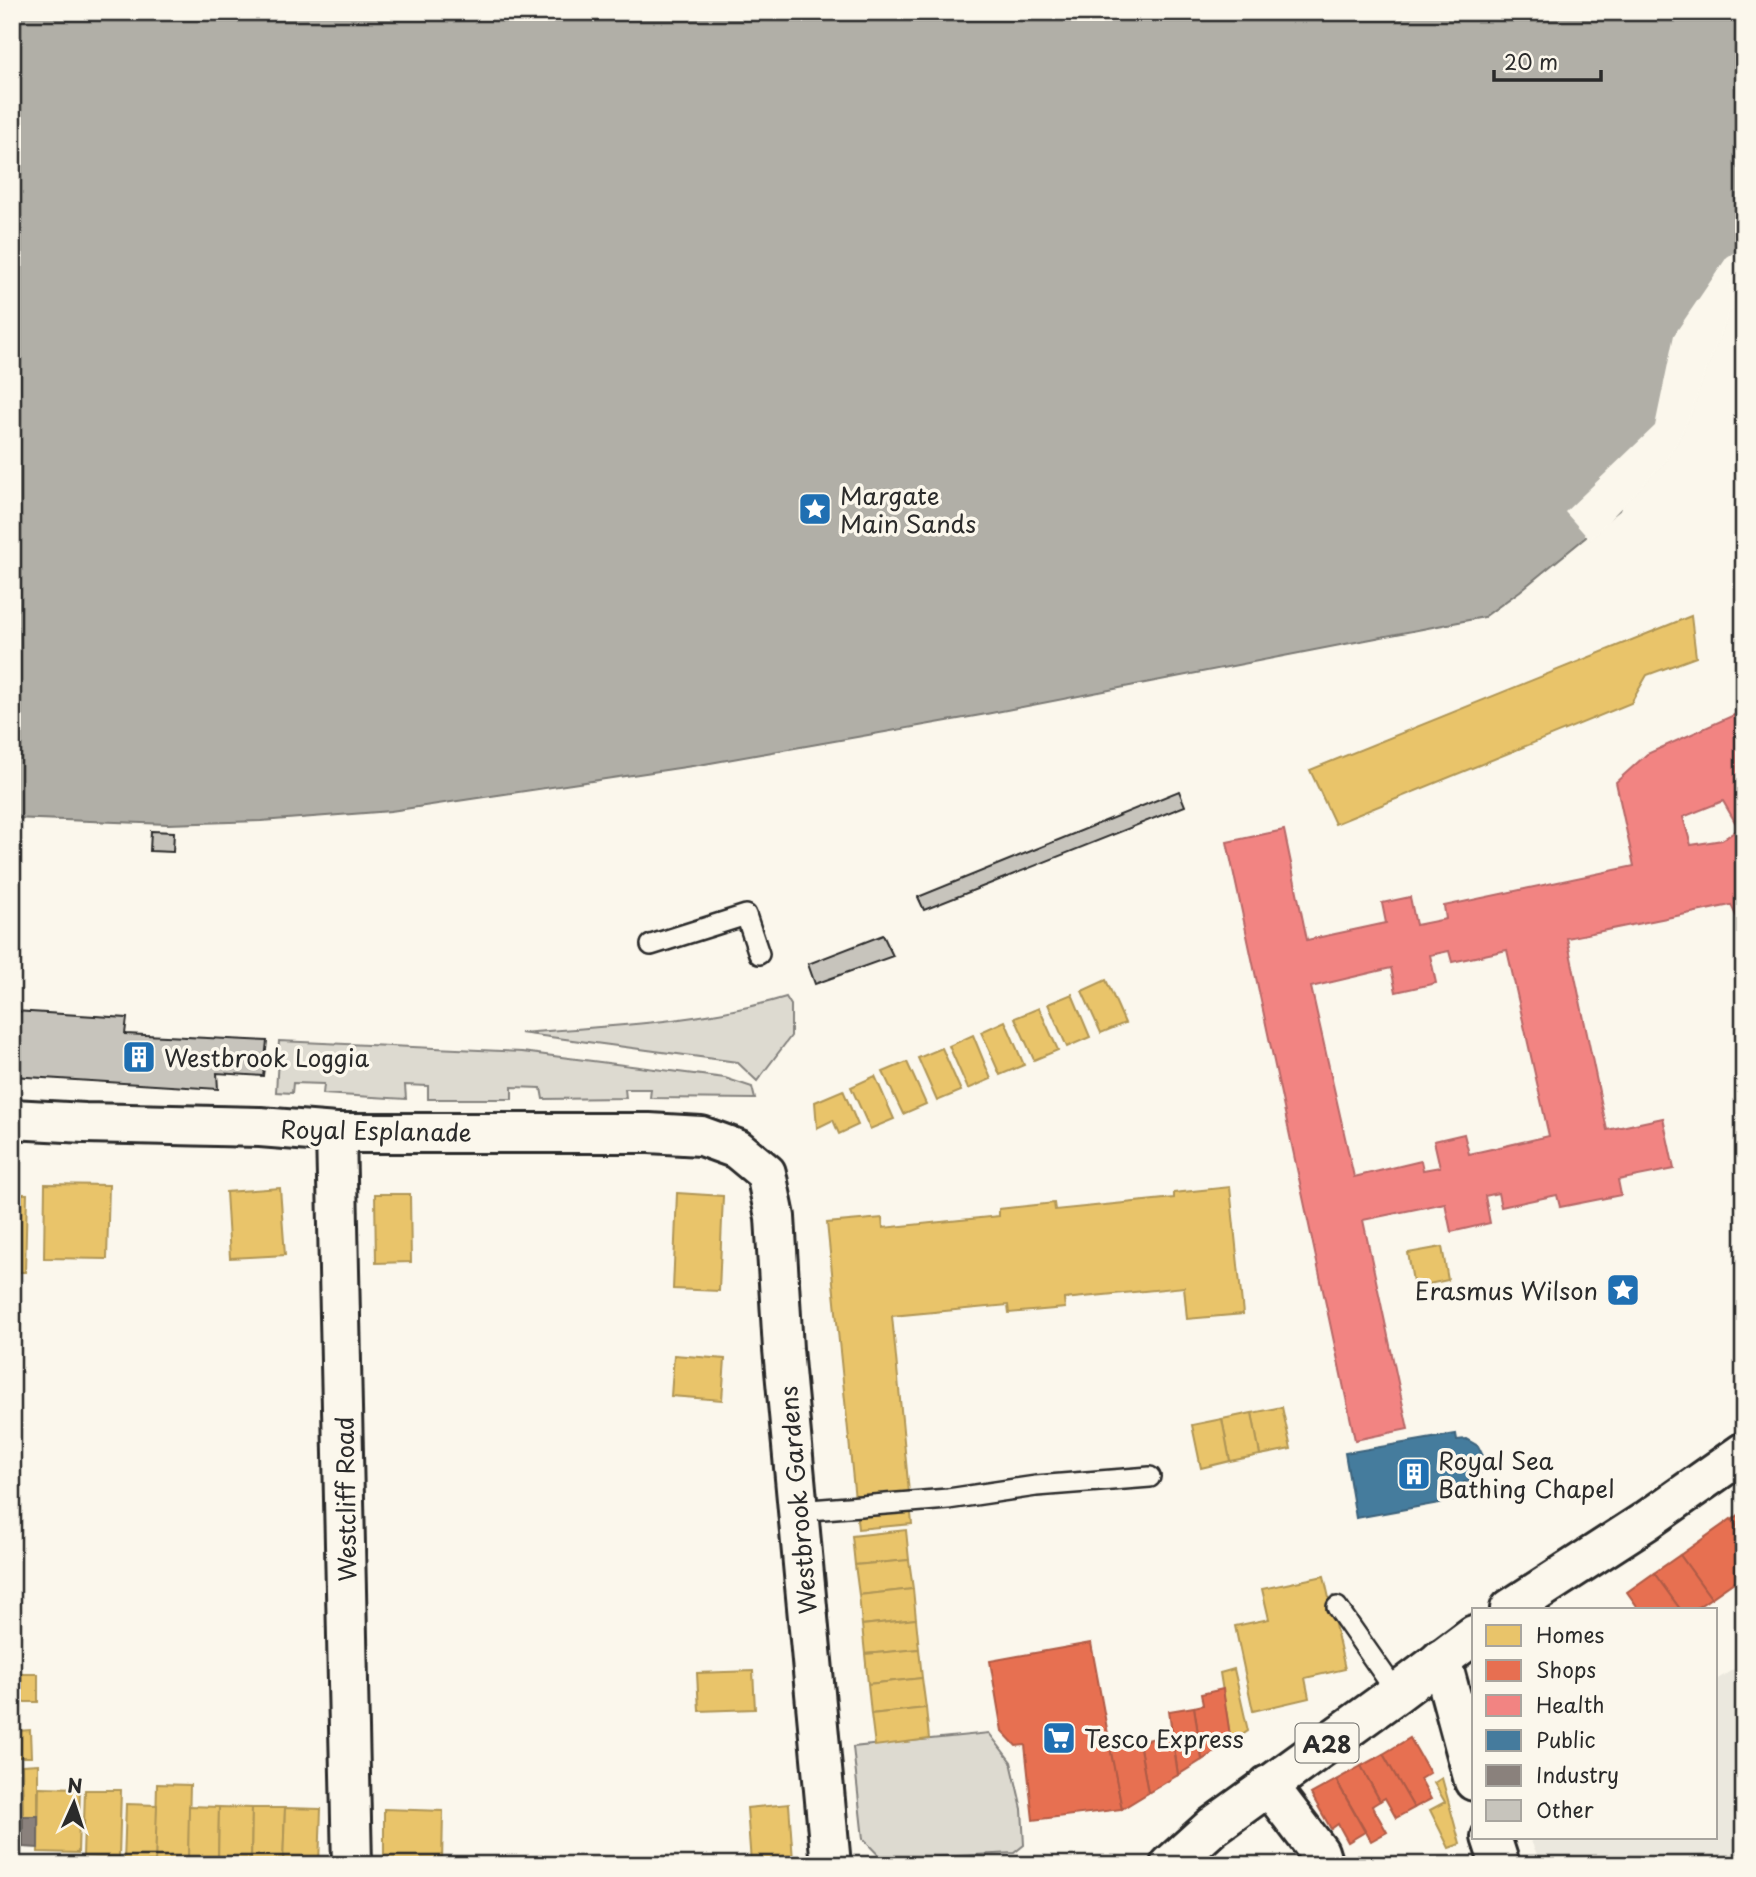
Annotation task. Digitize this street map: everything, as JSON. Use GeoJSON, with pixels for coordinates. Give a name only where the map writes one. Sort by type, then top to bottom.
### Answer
{"type":"FeatureCollection","features":[{"type":"Feature","properties":{"kind":"main road","name":"Royal Esplanade"},"geometry":{"type":"LineString","coordinates":[[12,1119],[260,1127],[337,1133],[649,1133],[701,1136],[737,1149]]}},
{"type":"Feature","properties":{"kind":"main road","name":"Westcliff Road"},"geometry":{"type":"LineString","coordinates":[[337,1133],[352,1865]]}},
{"type":"Feature","properties":{"kind":"main road","name":"Westbrook Gardens"},"geometry":{"type":"LineString","coordinates":[[737,1149],[766,1173],[775,1217],[783,1349],[831,1865]]}},
{"type":"Feature","properties":{"kind":"main road"},"geometry":{"type":"LineString","coordinates":[[1512,1608],[1677,1500],[1744,1452]]}},
{"type":"Feature","properties":{"kind":"main road","name":"A28"},"geometry":{"type":"LineString","coordinates":[[1170,1865],[1212,1827],[1472,1636]]}},
{"type":"Feature","properties":{"kind":"main road"},"geometry":{"type":"LineString","coordinates":[[1441,1659],[1472,1774]]}},
{"type":"Feature","properties":{"kind":"main road"},"geometry":{"type":"LineString","coordinates":[[1268,1785],[1319,1853],[1323,1865]]}},
{"type":"Feature","properties":{"kind":"main road"},"geometry":{"type":"LineString","coordinates":[[1492,1839],[1500,1865]]}},
{"type":"Feature","properties":{"kind":"lane"},"geometry":{"type":"LineString","coordinates":[[651,945],[746,915],[759,954]]}},
{"type":"Feature","properties":{"kind":"lane"},"geometry":{"type":"LineString","coordinates":[[798,1511],[948,1499],[1036,1486],[1150,1478]]}},
{"type":"Feature","properties":{"kind":"lane"},"geometry":{"type":"LineString","coordinates":[[1337,1607],[1396,1693]]}},
{"type":"Feature","properties":{"kind":"shaded area","name":"Margate Main Sands"},"geometry":{"type":"Polygon","coordinates":[[[12,12],[1744,12],[1744,269],[1725,279],[1619,510],[1484,617],[981,715],[699,765],[391,811],[261,821],[168,824],[12,818],[12,12]]]}},
{"type":"Feature","properties":{"kind":"shaded area"},"geometry":{"type":"Polygon","coordinates":[[[786,997],[791,1005],[791,1036],[757,1081],[737,1062],[520,1033],[688,1018],[786,997]]]}},
{"type":"Feature","properties":{"kind":"shaded area"},"geometry":{"type":"Polygon","coordinates":[[[279,1041],[522,1052],[725,1078],[752,1087],[755,1099],[650,1098],[651,1089],[625,1089],[626,1098],[543,1099],[541,1088],[512,1087],[512,1099],[428,1099],[428,1086],[405,1085],[406,1099],[323,1094],[324,1084],[293,1083],[292,1093],[276,1092],[279,1041]]]}},
{"type":"Feature","properties":{"kind":"shaded area"},"geometry":{"type":"Polygon","coordinates":[[[1744,1663],[1744,1865],[1542,1865],[1530,1839],[1718,1839],[1718,1679],[1744,1663]]]}},
{"type":"Feature","properties":{"kind":"shaded area"},"geometry":{"type":"Polygon","coordinates":[[[989,1733],[1011,1762],[1022,1809],[1024,1845],[1014,1853],[937,1857],[888,1865],[863,1839],[853,1747],[989,1733]]]}},
{"type":"Feature","properties":{"kind":"pier"},"geometry":{"type":"Polygon","coordinates":[[[1744,246],[1744,273],[1729,281],[1735,307],[1730,312],[1679,439],[1665,462],[1590,540],[1565,512],[1655,426],[1674,335],[1727,257],[1744,246]]]}},
{"type":"Feature","properties":{"kind":"building: Homes"},"geometry":{"type":"Polygon","coordinates":[[[1691,616],[1696,657],[1647,675],[1631,703],[1335,824],[1310,770],[1691,616]]]}},
{"type":"Feature","properties":{"kind":"building: Homes"},"geometry":{"type":"Polygon","coordinates":[[[1106,980],[1125,1023],[1101,1033],[1082,991],[1106,980]]]}},
{"type":"Feature","properties":{"kind":"building: Homes"},"geometry":{"type":"Polygon","coordinates":[[[1072,994],[1090,1037],[1067,1047],[1048,1004],[1072,994]]]}},
{"type":"Feature","properties":{"kind":"building: Homes"},"geometry":{"type":"Polygon","coordinates":[[[1039,1008],[1058,1050],[1034,1060],[1015,1018],[1039,1008]]]}},
{"type":"Feature","properties":{"kind":"building: Homes"},"geometry":{"type":"Polygon","coordinates":[[[1005,1021],[1024,1065],[1000,1075],[981,1032],[1005,1021]]]}},
{"type":"Feature","properties":{"kind":"building: Homes"},"geometry":{"type":"Polygon","coordinates":[[[973,1035],[991,1079],[968,1089],[949,1046],[973,1035]]]}},
{"type":"Feature","properties":{"kind":"building: Homes"},"geometry":{"type":"Polygon","coordinates":[[[942,1048],[961,1091],[937,1101],[918,1058],[942,1048]]]}},
{"type":"Feature","properties":{"kind":"building: Homes"},"geometry":{"type":"Polygon","coordinates":[[[907,1062],[926,1104],[903,1114],[883,1072],[907,1062]]]}},
{"type":"Feature","properties":{"kind":"building: Homes"},"geometry":{"type":"Polygon","coordinates":[[[875,1076],[894,1119],[870,1129],[851,1087],[875,1076]]]}},
{"type":"Feature","properties":{"kind":"building: Homes"},"geometry":{"type":"Polygon","coordinates":[[[843,1090],[858,1125],[839,1134],[833,1120],[817,1128],[815,1102],[843,1090]]]}},
{"type":"Feature","properties":{"kind":"building: Homes"},"geometry":{"type":"Polygon","coordinates":[[[45,1184],[109,1185],[107,1259],[44,1258],[45,1184]]]}},
{"type":"Feature","properties":{"kind":"building: Homes"},"geometry":{"type":"Polygon","coordinates":[[[1230,1187],[1243,1314],[1187,1319],[1184,1287],[1064,1299],[1065,1308],[1009,1313],[1008,1305],[892,1316],[912,1524],[858,1529],[827,1223],[882,1218],[883,1228],[999,1216],[999,1209],[1054,1203],[1055,1210],[1174,1198],[1174,1193],[1230,1187]]]}},
{"type":"Feature","properties":{"kind":"building: Homes"},"geometry":{"type":"Polygon","coordinates":[[[280,1188],[285,1255],[230,1258],[226,1192],[280,1188]]]}},
{"type":"Feature","properties":{"kind":"building: Homes"},"geometry":{"type":"Polygon","coordinates":[[[677,1193],[723,1196],[719,1291],[673,1289],[677,1193]]]}},
{"type":"Feature","properties":{"kind":"building: Homes"},"geometry":{"type":"Polygon","coordinates":[[[12,1194],[27,1194],[25,1272],[12,1272],[12,1194]]]}},
{"type":"Feature","properties":{"kind":"building: Homes"},"geometry":{"type":"Polygon","coordinates":[[[375,1194],[410,1194],[411,1262],[376,1263],[375,1194]]]}},
{"type":"Feature","properties":{"kind":"building: Homes"},"geometry":{"type":"Polygon","coordinates":[[[1442,1247],[1448,1280],[1414,1287],[1408,1253],[1442,1247]]]}},
{"type":"Feature","properties":{"kind":"building: Homes"},"geometry":{"type":"Polygon","coordinates":[[[674,1355],[725,1359],[722,1400],[671,1396],[674,1355]]]}},
{"type":"Feature","properties":{"kind":"building: Homes"},"geometry":{"type":"Polygon","coordinates":[[[1282,1407],[1291,1449],[1260,1455],[1252,1413],[1282,1407]]]}},
{"type":"Feature","properties":{"kind":"building: Homes"},"geometry":{"type":"Polygon","coordinates":[[[1252,1413],[1260,1455],[1230,1461],[1222,1419],[1252,1413]]]}},
{"type":"Feature","properties":{"kind":"building: Homes"},"geometry":{"type":"Polygon","coordinates":[[[1222,1419],[1230,1461],[1201,1468],[1192,1425],[1222,1419]]]}},
{"type":"Feature","properties":{"kind":"building: Homes"},"geometry":{"type":"Polygon","coordinates":[[[906,1530],[909,1560],[855,1565],[852,1536],[906,1530]]]}},
{"type":"Feature","properties":{"kind":"building: Homes"},"geometry":{"type":"Polygon","coordinates":[[[909,1560],[913,1589],[859,1595],[855,1565],[909,1560]]]}},
{"type":"Feature","properties":{"kind":"building: Homes"},"geometry":{"type":"Polygon","coordinates":[[[1324,1576],[1345,1669],[1305,1678],[1309,1698],[1253,1711],[1235,1626],[1269,1619],[1262,1589],[1324,1576]]]}},
{"type":"Feature","properties":{"kind":"building: Homes"},"geometry":{"type":"Polygon","coordinates":[[[913,1589],[916,1619],[862,1625],[859,1595],[913,1589]]]}},
{"type":"Feature","properties":{"kind":"building: Homes"},"geometry":{"type":"Polygon","coordinates":[[[916,1619],[919,1649],[865,1654],[862,1625],[916,1619]]]}},
{"type":"Feature","properties":{"kind":"building: Homes"},"geometry":{"type":"Polygon","coordinates":[[[919,1649],[922,1678],[868,1684],[865,1654],[919,1649]]]}},
{"type":"Feature","properties":{"kind":"building: Homes"},"geometry":{"type":"Polygon","coordinates":[[[1234,1669],[1248,1731],[1231,1742],[1220,1673],[1234,1669]]]}},
{"type":"Feature","properties":{"kind":"building: Homes"},"geometry":{"type":"Polygon","coordinates":[[[753,1671],[755,1709],[699,1711],[697,1673],[753,1671]]]}},
{"type":"Feature","properties":{"kind":"building: Homes"},"geometry":{"type":"Polygon","coordinates":[[[21,1674],[38,1674],[38,1702],[21,1702],[21,1674]]]}},
{"type":"Feature","properties":{"kind":"building: Homes"},"geometry":{"type":"Polygon","coordinates":[[[922,1678],[926,1708],[871,1714],[868,1684],[922,1678]]]}},
{"type":"Feature","properties":{"kind":"building: Homes"},"geometry":{"type":"Polygon","coordinates":[[[926,1708],[929,1739],[875,1746],[871,1714],[926,1708]]]}},
{"type":"Feature","properties":{"kind":"building: Homes"},"geometry":{"type":"Polygon","coordinates":[[[30,1730],[31,1757],[18,1757],[18,1731],[30,1730]]]}},
{"type":"Feature","properties":{"kind":"building: Homes"},"geometry":{"type":"Polygon","coordinates":[[[38,1764],[38,1816],[23,1816],[22,1765],[38,1764]]]}},
{"type":"Feature","properties":{"kind":"building: Homes"},"geometry":{"type":"Polygon","coordinates":[[[1442,1778],[1460,1844],[1449,1848],[1430,1810],[1445,1802],[1434,1783],[1442,1778]]]}},
{"type":"Feature","properties":{"kind":"building: Homes"},"geometry":{"type":"Polygon","coordinates":[[[157,1784],[190,1785],[188,1863],[155,1862],[157,1784]]]}},
{"type":"Feature","properties":{"kind":"building: Homes"},"geometry":{"type":"Polygon","coordinates":[[[39,1787],[80,1788],[78,1853],[38,1852],[39,1787]]]}},
{"type":"Feature","properties":{"kind":"building: Homes"},"geometry":{"type":"Polygon","coordinates":[[[85,1790],[121,1790],[119,1857],[83,1856],[85,1790]]]}},
{"type":"Feature","properties":{"kind":"building: Homes"},"geometry":{"type":"Polygon","coordinates":[[[126,1804],[157,1805],[155,1862],[124,1862],[126,1804]]]}},
{"type":"Feature","properties":{"kind":"building: Homes"},"geometry":{"type":"Polygon","coordinates":[[[789,1804],[793,1860],[751,1863],[747,1808],[789,1804]]]}},
{"type":"Feature","properties":{"kind":"building: Homes"},"geometry":{"type":"Polygon","coordinates":[[[189,1806],[219,1807],[218,1864],[188,1863],[189,1806]]]}},
{"type":"Feature","properties":{"kind":"building: Homes"},"geometry":{"type":"Polygon","coordinates":[[[219,1807],[252,1808],[251,1865],[218,1864],[219,1807]]]}},
{"type":"Feature","properties":{"kind":"building: Homes"},"geometry":{"type":"Polygon","coordinates":[[[252,1808],[285,1808],[283,1865],[251,1865],[252,1808]]]}},
{"type":"Feature","properties":{"kind":"building: Homes"},"geometry":{"type":"Polygon","coordinates":[[[285,1808],[321,1809],[319,1865],[283,1865],[285,1808]]]}},
{"type":"Feature","properties":{"kind":"building: Homes"},"geometry":{"type":"Polygon","coordinates":[[[384,1809],[443,1811],[442,1865],[384,1865],[384,1809]]]}},
{"type":"Feature","properties":{"kind":"building: Shops"},"geometry":{"type":"Polygon","coordinates":[[[1744,1511],[1744,1537],[1732,1520],[1744,1511]]]}},
{"type":"Feature","properties":{"kind":"building: Shops"},"geometry":{"type":"Polygon","coordinates":[[[1731,1519],[1744,1537],[1744,1575],[1711,1598],[1680,1555],[1731,1519]]]}},
{"type":"Feature","properties":{"kind":"building: Shops"},"geometry":{"type":"Polygon","coordinates":[[[1680,1555],[1711,1598],[1696,1608],[1679,1608],[1654,1573],[1680,1555]]]}},
{"type":"Feature","properties":{"kind":"building: Shops"},"geometry":{"type":"Polygon","coordinates":[[[1654,1573],[1679,1608],[1638,1608],[1627,1592],[1654,1573]]]}},
{"type":"Feature","properties":{"kind":"building: Shops","name":"Tesco Express"},"geometry":{"type":"Polygon","coordinates":[[[1091,1643],[1122,1809],[1033,1820],[1025,1745],[1016,1746],[1002,1731],[990,1661],[1091,1643]]]}},
{"type":"Feature","properties":{"kind":"building: Shops"},"geometry":{"type":"Polygon","coordinates":[[[1223,1689],[1231,1742],[1202,1760],[1194,1707],[1203,1705],[1201,1694],[1223,1689]]]}},
{"type":"Feature","properties":{"kind":"building: Shops"},"geometry":{"type":"Polygon","coordinates":[[[1194,1707],[1202,1760],[1178,1775],[1169,1711],[1194,1707]]]}},
{"type":"Feature","properties":{"kind":"building: Shops"},"geometry":{"type":"Polygon","coordinates":[[[1172,1734],[1178,1775],[1148,1793],[1139,1742],[1172,1734]]]}},
{"type":"Feature","properties":{"kind":"building: Shops"},"geometry":{"type":"Polygon","coordinates":[[[1410,1738],[1430,1773],[1420,1779],[1431,1799],[1414,1808],[1383,1754],[1410,1738]]]}},
{"type":"Feature","properties":{"kind":"building: Shops"},"geometry":{"type":"Polygon","coordinates":[[[1139,1742],[1148,1793],[1122,1809],[1110,1747],[1139,1742]]]}},
{"type":"Feature","properties":{"kind":"building: Shops"},"geometry":{"type":"Polygon","coordinates":[[[1383,1754],[1414,1808],[1396,1818],[1385,1798],[1380,1801],[1361,1766],[1383,1754]]]}},
{"type":"Feature","properties":{"kind":"building: Shops"},"geometry":{"type":"Polygon","coordinates":[[[1361,1766],[1380,1801],[1372,1806],[1387,1832],[1371,1841],[1336,1780],[1361,1766]]]}},
{"type":"Feature","properties":{"kind":"building: Shops"},"geometry":{"type":"Polygon","coordinates":[[[1336,1780],[1365,1832],[1348,1842],[1338,1824],[1331,1829],[1311,1794],[1336,1780]]]}},
{"type":"Feature","properties":{"kind":"building: Health"},"geometry":{"type":"Polygon","coordinates":[[[1743,711],[1744,932],[1731,905],[1567,938],[1607,1130],[1663,1118],[1674,1169],[1618,1180],[1621,1195],[1560,1207],[1557,1195],[1501,1207],[1498,1193],[1485,1196],[1490,1223],[1451,1232],[1445,1203],[1363,1220],[1408,1429],[1355,1440],[1227,842],[1284,830],[1307,940],[1386,923],[1382,903],[1410,897],[1416,925],[1446,919],[1444,906],[1634,866],[1616,782],[1647,754],[1743,711]],[[1723,801],[1683,817],[1691,845],[1722,840],[1739,829],[1723,801]],[[1507,950],[1452,962],[1449,951],[1430,955],[1436,983],[1396,992],[1391,968],[1311,987],[1354,1177],[1421,1161],[1423,1170],[1440,1167],[1434,1141],[1464,1134],[1469,1154],[1549,1136],[1507,950]]]}},
{"type":"Feature","properties":{"kind":"building: Public","name":"Royal Sea Bathing Chapel"},"geometry":{"type":"Polygon","coordinates":[[[1456,1434],[1457,1440],[1466,1439],[1478,1446],[1484,1458],[1481,1472],[1471,1481],[1464,1482],[1467,1498],[1356,1518],[1345,1453],[1456,1434]]]}},
{"type":"Feature","properties":{"kind":"building: Industry"},"geometry":{"type":"Polygon","coordinates":[[[23,1816],[38,1816],[38,1848],[23,1847],[23,1816]]]}},
{"type":"Feature","properties":{"kind":"building: Other"},"geometry":{"type":"Polygon","coordinates":[[[1179,791],[1185,806],[924,910],[918,897],[1179,791]]]}},
{"type":"Feature","properties":{"kind":"building: Other"},"geometry":{"type":"Polygon","coordinates":[[[151,831],[174,832],[173,852],[150,851],[151,831]]]}},
{"type":"Feature","properties":{"kind":"building: Other"},"geometry":{"type":"Polygon","coordinates":[[[883,935],[893,956],[815,984],[808,964],[883,935]]]}},
{"type":"Feature","properties":{"kind":"building: Other","name":"Westbrook Loggia"},"geometry":{"type":"Polygon","coordinates":[[[14,1011],[127,1018],[125,1034],[267,1041],[263,1076],[217,1073],[218,1089],[12,1076],[14,1011]]]}},
{"type":"Feature","properties":{"kind":"place","name":"Margate Main Sands"},"geometry":{"type":"Point","coordinates":[815,509]}},
{"type":"Feature","properties":{"kind":"place","name":"Westbrook Loggia"},"geometry":{"type":"Point","coordinates":[139,1057]}},
{"type":"Feature","properties":{"kind":"place","name":"Erasmus Wilson"},"geometry":{"type":"Point","coordinates":[1623,1290]}},
{"type":"Feature","properties":{"kind":"place","name":"Royal Sea Bathing Chapel"},"geometry":{"type":"Point","coordinates":[1414,1474]}},
{"type":"Feature","properties":{"kind":"place","name":"Tesco Express"},"geometry":{"type":"Point","coordinates":[1059,1738]}}]}
